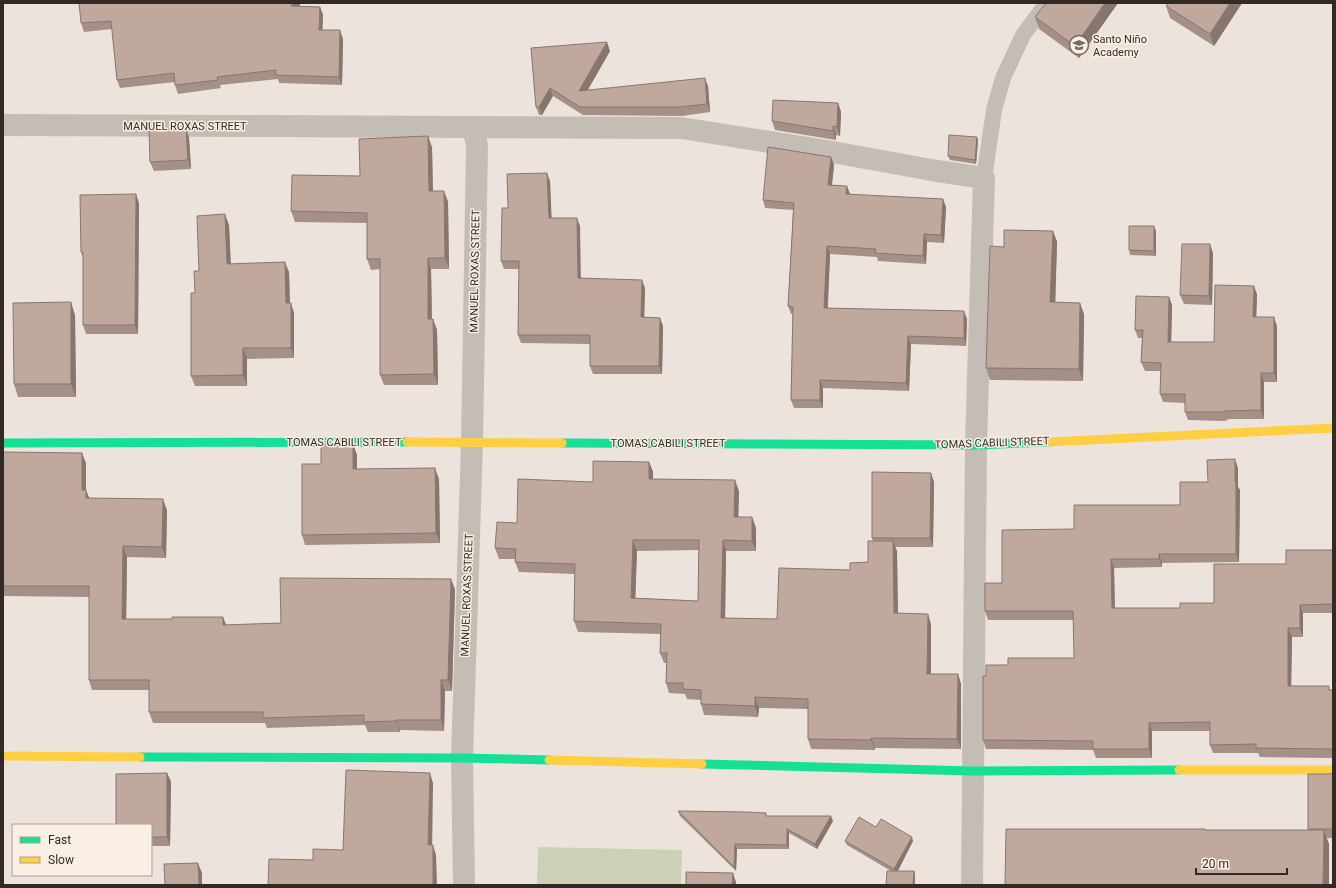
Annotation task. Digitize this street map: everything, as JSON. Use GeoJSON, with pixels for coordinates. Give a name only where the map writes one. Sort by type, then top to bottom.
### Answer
{"type":"FeatureCollection","features":[{"type":"Feature","properties":{"kind":"street","name":"MANUEL ROXAS STREET"},"geometry":{"type":"LineString","coordinates":[[3,125],[473,127],[477,146],[472,442],[462,758],[464,885]]}},
{"type":"Feature","properties":{"kind":"street"},"geometry":{"type":"LineString","coordinates":[[473,127],[681,128],[828,151],[984,178],[976,445],[972,885]]}},
{"type":"Feature","properties":{"kind":"street","name":"TOMAS CABILI STREET"},"geometry":{"type":"LineString","coordinates":[[3,443],[472,442],[976,445],[1333,428]]}},
{"type":"Feature","properties":{"kind":"street"},"geometry":{"type":"LineString","coordinates":[[3,756],[462,758],[973,771],[1333,770]]}},
{"type":"Feature","properties":{"kind":"lane"},"geometry":{"type":"LineString","coordinates":[[984,178],[994,110],[1003,78],[1023,35],[1046,3]]}},
{"type":"Feature","properties":{"kind":"green space"},"geometry":{"type":"Polygon","coordinates":[[[538,847],[682,850],[681,885],[537,885],[538,847]]]}},
{"type":"Feature","properties":{"kind":"building"},"geometry":{"type":"Polygon","coordinates":[[[79,3],[293,3],[291,6],[320,7],[319,30],[340,30],[339,77],[276,75],[276,70],[217,77],[218,80],[175,85],[174,73],[117,80],[111,21],[81,23],[79,3]]]}},
{"type":"Feature","properties":{"kind":"building"},"geometry":{"type":"Polygon","coordinates":[[[1046,3],[1105,3],[1075,46],[1035,17],[1046,3]]]}},
{"type":"Feature","properties":{"kind":"building"},"geometry":{"type":"Polygon","coordinates":[[[1168,3],[1230,3],[1210,34],[1166,6],[1168,3]]]}},
{"type":"Feature","properties":{"kind":"building"},"geometry":{"type":"Polygon","coordinates":[[[607,42],[579,91],[705,78],[707,104],[679,107],[580,107],[550,88],[539,107],[536,107],[531,48],[607,42]]]}},
{"type":"Feature","properties":{"kind":"building"},"geometry":{"type":"Polygon","coordinates":[[[773,100],[838,103],[837,127],[833,126],[833,131],[772,121],[773,100]]]}},
{"type":"Feature","properties":{"kind":"building"},"geometry":{"type":"Polygon","coordinates":[[[149,129],[186,129],[188,160],[150,162],[149,129]]]}},
{"type":"Feature","properties":{"kind":"building"},"geometry":{"type":"Polygon","coordinates":[[[949,135],[977,137],[975,160],[948,156],[949,135]]]}},
{"type":"Feature","properties":{"kind":"building"},"geometry":{"type":"Polygon","coordinates":[[[428,136],[429,191],[444,191],[445,258],[428,258],[428,319],[433,319],[434,374],[380,375],[380,259],[367,259],[367,213],[291,211],[292,175],[360,176],[359,139],[428,136]]]}},
{"type":"Feature","properties":{"kind":"building"},"geometry":{"type":"Polygon","coordinates":[[[768,147],[831,157],[828,185],[847,186],[846,194],[943,199],[941,235],[924,234],[923,256],[875,253],[876,249],[827,246],[824,308],[964,311],[964,338],[908,336],[906,383],[820,380],[820,400],[791,400],[793,307],[788,306],[794,203],[763,200],[768,147]]]}},
{"type":"Feature","properties":{"kind":"building"},"geometry":{"type":"Polygon","coordinates":[[[547,173],[549,218],[577,218],[578,278],[642,280],[641,317],[660,318],[659,366],[590,366],[590,335],[518,335],[519,261],[501,261],[502,208],[508,208],[507,174],[547,173]]]}},
{"type":"Feature","properties":{"kind":"building"},"geometry":{"type":"Polygon","coordinates":[[[136,194],[135,325],[83,325],[83,252],[81,252],[80,195],[136,194]]]}},
{"type":"Feature","properties":{"kind":"building"},"geometry":{"type":"Polygon","coordinates":[[[225,214],[227,264],[285,262],[286,303],[291,303],[291,348],[243,348],[243,375],[191,376],[191,293],[195,293],[194,271],[199,271],[197,216],[225,214]]]}},
{"type":"Feature","properties":{"kind":"building"},"geometry":{"type":"Polygon","coordinates":[[[1129,226],[1154,226],[1154,251],[1129,250],[1129,226]]]}},
{"type":"Feature","properties":{"kind":"building"},"geometry":{"type":"Polygon","coordinates":[[[1004,230],[1053,231],[1050,302],[1080,303],[1079,369],[986,368],[990,246],[1004,247],[1004,230]]]}},
{"type":"Feature","properties":{"kind":"building"},"geometry":{"type":"Polygon","coordinates":[[[1182,244],[1210,244],[1209,296],[1180,295],[1182,244]]]}},
{"type":"Feature","properties":{"kind":"building"},"geometry":{"type":"Polygon","coordinates":[[[1215,285],[1254,286],[1253,317],[1274,317],[1274,373],[1261,373],[1261,410],[1185,412],[1185,394],[1160,394],[1161,363],[1141,362],[1143,330],[1135,330],[1136,296],[1169,297],[1168,342],[1214,342],[1215,285]]]}},
{"type":"Feature","properties":{"kind":"building"},"geometry":{"type":"Polygon","coordinates":[[[71,302],[71,384],[14,384],[13,303],[71,302]]]}},
{"type":"Feature","properties":{"kind":"building"},"geometry":{"type":"Polygon","coordinates":[[[321,444],[353,444],[353,469],[435,468],[436,533],[302,535],[302,464],[321,464],[321,444]]]}},
{"type":"Feature","properties":{"kind":"building"},"geometry":{"type":"Polygon","coordinates":[[[3,452],[82,453],[82,490],[86,490],[86,498],[163,499],[162,547],[123,546],[122,619],[223,617],[223,625],[281,623],[280,578],[451,579],[448,680],[441,680],[441,720],[364,722],[364,715],[263,718],[263,712],[149,712],[149,680],[89,680],[89,586],[3,586],[3,452]]]}},
{"type":"Feature","properties":{"kind":"building"},"geometry":{"type":"Polygon","coordinates":[[[1235,459],[1236,554],[1159,554],[1159,559],[1111,559],[1112,608],[1180,608],[1180,603],[1214,603],[1214,564],[1286,564],[1286,550],[1333,550],[1333,604],[1300,605],[1300,628],[1288,628],[1288,686],[1329,686],[1329,690],[1333,690],[1333,750],[1256,748],[1256,744],[1210,745],[1210,722],[1149,723],[1149,749],[1093,749],[1093,741],[983,740],[983,676],[986,676],[986,665],[1008,665],[1008,658],[1074,658],[1073,611],[985,611],[985,583],[1002,583],[1002,530],[1074,529],[1074,505],[1180,505],[1180,482],[1208,482],[1207,460],[1235,459]]]}},
{"type":"Feature","properties":{"kind":"building"},"geometry":{"type":"Polygon","coordinates":[[[593,461],[649,462],[649,479],[735,480],[734,517],[752,517],[752,541],[723,540],[721,618],[777,619],[779,568],[850,570],[850,563],[868,562],[868,541],[893,541],[894,613],[928,614],[927,674],[958,674],[957,739],[808,739],[808,699],[755,697],[755,706],[701,704],[701,690],[683,689],[683,683],[666,683],[667,653],[660,653],[661,624],[574,621],[575,564],[515,562],[516,549],[495,548],[497,522],[517,523],[518,479],[593,482],[593,461]],[[633,540],[631,598],[698,601],[699,540],[633,540]]]}},
{"type":"Feature","properties":{"kind":"building"},"geometry":{"type":"Polygon","coordinates":[[[872,472],[931,473],[930,538],[872,538],[872,472]]]}},
{"type":"Feature","properties":{"kind":"building"},"geometry":{"type":"Polygon","coordinates":[[[346,770],[430,773],[428,845],[433,845],[433,885],[268,885],[269,859],[313,860],[313,849],[343,850],[346,770]]]}},
{"type":"Feature","properties":{"kind":"building"},"geometry":{"type":"Polygon","coordinates":[[[167,773],[167,837],[152,837],[152,824],[116,824],[116,774],[167,773]]]}},
{"type":"Feature","properties":{"kind":"building"},"geometry":{"type":"Polygon","coordinates":[[[1333,773],[1333,829],[1308,829],[1308,774],[1333,773]]]}},
{"type":"Feature","properties":{"kind":"building"},"geometry":{"type":"Polygon","coordinates":[[[678,811],[766,813],[766,816],[831,816],[815,844],[787,829],[787,845],[735,844],[734,867],[678,811]]]}},
{"type":"Feature","properties":{"kind":"building"},"geometry":{"type":"Polygon","coordinates":[[[859,817],[876,827],[881,819],[912,837],[894,869],[845,841],[859,817]]]}},
{"type":"Feature","properties":{"kind":"building"},"geometry":{"type":"Polygon","coordinates":[[[1006,829],[1324,830],[1323,885],[1005,885],[1006,829]]]}},
{"type":"Feature","properties":{"kind":"building"},"geometry":{"type":"Polygon","coordinates":[[[198,863],[199,885],[165,885],[164,864],[198,863]]]}},
{"type":"Feature","properties":{"kind":"building"},"geometry":{"type":"Polygon","coordinates":[[[887,871],[914,871],[913,885],[886,885],[887,871]]]}},
{"type":"Feature","properties":{"kind":"building"},"geometry":{"type":"Polygon","coordinates":[[[686,872],[733,873],[732,885],[686,885],[686,872]]]}},
{"type":"Feature","properties":{"kind":"traffic: fast"},"geometry":{"type":"LineString","coordinates":[[3,443],[407,442]]}},
{"type":"Feature","properties":{"kind":"traffic: fast"},"geometry":{"type":"LineString","coordinates":[[562,443],[976,445],[1048,442]]}},
{"type":"Feature","properties":{"kind":"traffic: fast"},"geometry":{"type":"LineString","coordinates":[[140,757],[462,758],[549,760]]}},
{"type":"Feature","properties":{"kind":"traffic: fast"},"geometry":{"type":"LineString","coordinates":[[702,764],[973,771],[1179,770]]}},
{"type":"Feature","properties":{"kind":"traffic: slow"},"geometry":{"type":"LineString","coordinates":[[1048,442],[1333,428]]}},
{"type":"Feature","properties":{"kind":"traffic: slow"},"geometry":{"type":"LineString","coordinates":[[407,442],[562,443]]}},
{"type":"Feature","properties":{"kind":"traffic: slow"},"geometry":{"type":"LineString","coordinates":[[3,756],[140,757]]}},
{"type":"Feature","properties":{"kind":"traffic: slow"},"geometry":{"type":"LineString","coordinates":[[549,760],[702,764]]}},
{"type":"Feature","properties":{"kind":"traffic: slow"},"geometry":{"type":"LineString","coordinates":[[1179,770],[1333,770]]}},
{"type":"Feature","properties":{"kind":"place","name":"Santo Niño Academy"},"geometry":{"type":"Point","coordinates":[1079,45]}}]}
